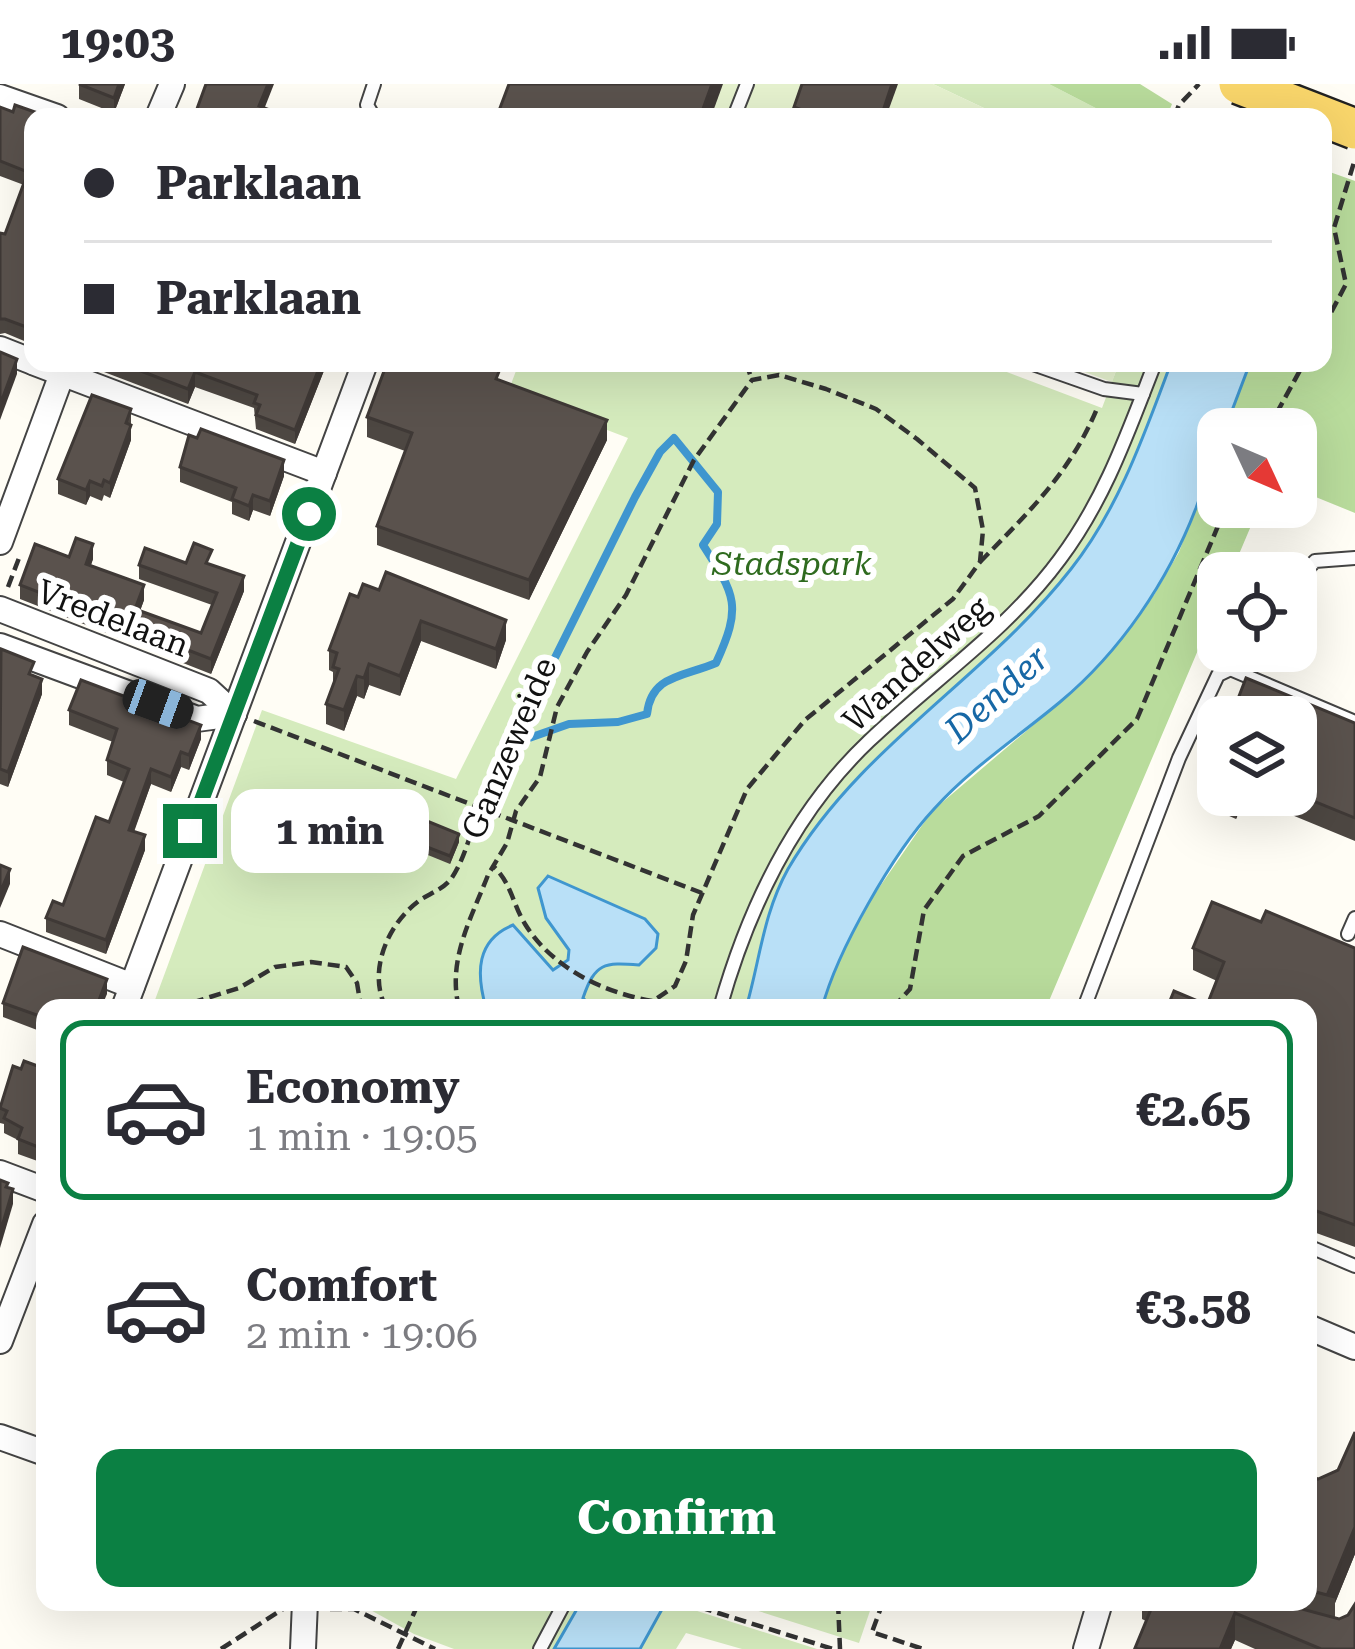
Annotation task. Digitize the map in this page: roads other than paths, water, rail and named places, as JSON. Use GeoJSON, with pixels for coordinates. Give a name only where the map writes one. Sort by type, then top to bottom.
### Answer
{"type":"FeatureCollection","features":[{"type":"Feature","properties":{"kind":"main road"},"geometry":{"type":"LineString","coordinates":[[1239,84],[1301,108]]}},
{"type":"Feature","properties":{"kind":"street"},"geometry":{"type":"LineString","coordinates":[[0,97],[31,108]]}},
{"type":"Feature","properties":{"kind":"street"},"geometry":{"type":"LineString","coordinates":[[0,542],[63,372]]}},
{"type":"Feature","properties":{"kind":"street"},"geometry":{"type":"LineString","coordinates":[[74,372],[324,473]]}},
{"type":"Feature","properties":{"kind":"street"},"geometry":{"type":"LineString","coordinates":[[0,934],[128,997],[362,372]]}},
{"type":"Feature","properties":{"kind":"street","name":"Vredelaan"},"geometry":{"type":"LineString","coordinates":[[0,609],[209,692],[234,714]]}},
{"type":"Feature","properties":{"kind":"street","name":"Vredelaan"},"geometry":{"type":"LineString","coordinates":[[0,646],[197,719],[234,714]]}},
{"type":"Feature","properties":{"kind":"street"},"geometry":{"type":"LineString","coordinates":[[0,1173],[36,1187]]}},
{"type":"Feature","properties":{"kind":"street"},"geometry":{"type":"LineString","coordinates":[[0,1341],[36,1272]]}},
{"type":"Feature","properties":{"kind":"street"},"geometry":{"type":"LineString","coordinates":[[1317,1331],[1355,1347]]}},
{"type":"Feature","properties":{"kind":"street"},"geometry":{"type":"LineString","coordinates":[[0,1436],[36,1450]]}},
{"type":"Feature","properties":{"kind":"street"},"geometry":{"type":"LineString","coordinates":[[303,1649],[305,1611]]}},
{"type":"Feature","properties":{"kind":"street"},"geometry":{"type":"LineString","coordinates":[[1086,1649],[1097,1611]]}},
{"type":"Feature","properties":{"kind":"lane"},"geometry":{"type":"LineString","coordinates":[[1056,372],[1104,389],[1143,394]]}},
{"type":"Feature","properties":{"kind":"lane","name":"Wandelweg"},"geometry":{"type":"LineString","coordinates":[[723,999],[753,909],[795,830],[840,770],[1007,620],[1059,561],[1099,500],[1152,372]]}},
{"type":"Feature","properties":{"kind":"lane"},"geometry":{"type":"LineString","coordinates":[[1317,561],[1355,558]]}},
{"type":"Feature","properties":{"kind":"lane"},"geometry":{"type":"LineString","coordinates":[[1087,999],[1179,758],[1218,675],[1224,672]]}},
{"type":"Feature","properties":{"kind":"lane"},"geometry":{"type":"LineString","coordinates":[[1237,672],[1355,722]]}},
{"type":"Feature","properties":{"kind":"lane"},"geometry":{"type":"LineString","coordinates":[[1348,934],[1355,918]]}},
{"type":"Feature","properties":{"kind":"lane"},"geometry":{"type":"LineString","coordinates":[[1317,1250],[1355,1266]]}},
{"type":"Feature","properties":{"kind":"lane"},"geometry":{"type":"LineString","coordinates":[[540,1649],[560,1611]]}},
{"type":"Feature","properties":{"kind":"water","name":"Dender"},"geometry":{"type":"Polygon","coordinates":[[[1168,372],[1247,372],[1233,408],[1197,408],[1197,503],[1157,588],[1122,637],[1082,682],[963,780],[918,828],[853,932],[825,999],[748,999],[780,886],[817,826],[886,749],[1037,608],[1088,546],[1117,496],[1168,372]]]}},
{"type":"Feature","properties":{"kind":"water"},"geometry":{"type":"Polygon","coordinates":[[[548,876],[645,919],[658,934],[656,948],[639,965],[602,967],[584,999],[484,999],[482,959],[492,939],[513,925],[553,970],[568,960],[569,950],[546,918],[538,888],[548,876]]]}},
{"type":"Feature","properties":{"kind":"water"},"geometry":{"type":"Polygon","coordinates":[[[576,1611],[661,1611],[640,1649],[554,1649],[576,1611]]]}},
{"type":"Feature","properties":{"kind":"waterway"},"geometry":{"type":"LineString","coordinates":[[674,438],[718,492],[717,524],[703,545],[723,577],[732,614],[716,663],[662,684],[647,714],[618,722],[569,724],[512,744],[635,497],[660,452],[674,438]]}},
{"type":"Feature","properties":{"kind":"park label","name":"Stadspark"},"geometry":{"type":"Point","coordinates":[792,563]}}]}
